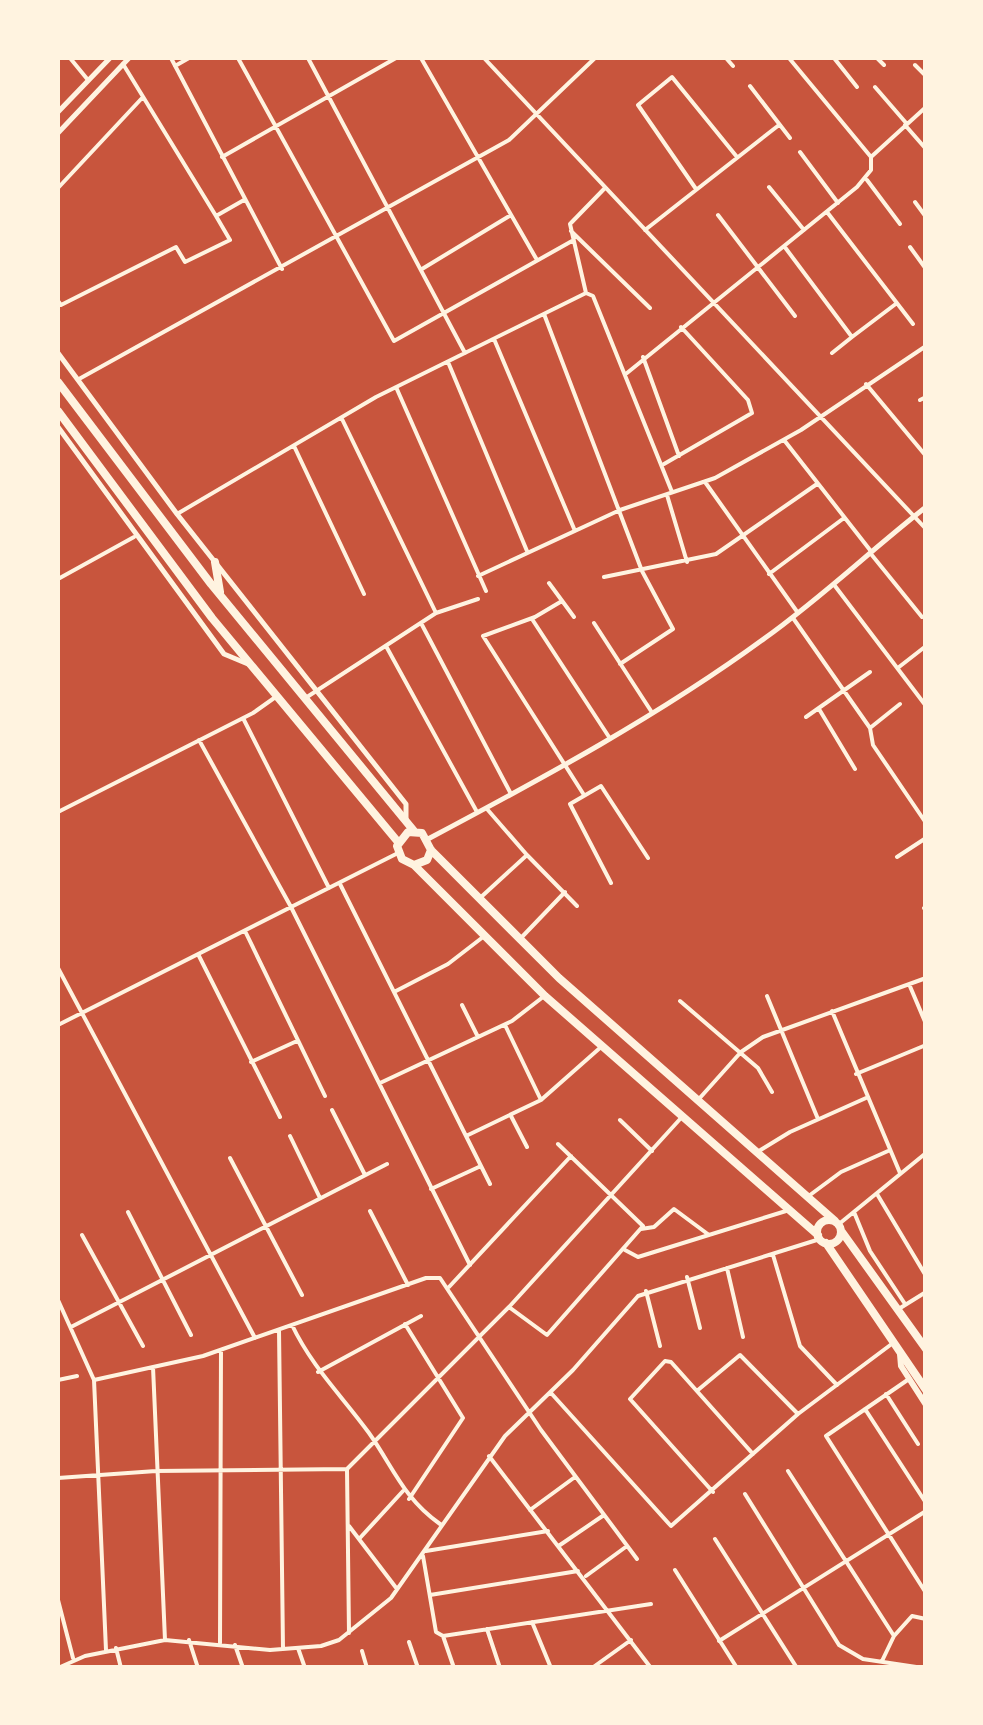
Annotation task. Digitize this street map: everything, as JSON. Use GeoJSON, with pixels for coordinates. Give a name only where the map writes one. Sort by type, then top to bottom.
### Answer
{"type":"FeatureCollection","features":[{"type":"Feature","properties":{"kind":"highway"},"geometry":{"type":"LineString","coordinates":[[58,382],[191,559],[414,831],[428,840],[431,850],[520,939],[810,1195],[902,1307],[925,1347]]}},
{"type":"Feature","properties":{"kind":"highway"},"geometry":{"type":"LineString","coordinates":[[58,411],[176,570],[398,842],[398,854],[414,864],[545,996],[821,1239],[926,1390]]}},
{"type":"Feature","properties":{"kind":"highway"},"geometry":{"type":"LineString","coordinates":[[215,562],[221,596]]}},
{"type":"Feature","properties":{"kind":"highway"},"geometry":{"type":"LineString","coordinates":[[398,842],[414,831]]}},
{"type":"Feature","properties":{"kind":"highway"},"geometry":{"type":"LineString","coordinates":[[414,864],[427,860],[431,850]]}},
{"type":"Feature","properties":{"kind":"highway"},"geometry":{"type":"LineString","coordinates":[[821,1239],[822,1222],[839,1226]]}},
{"type":"Feature","properties":{"kind":"highway"},"geometry":{"type":"LineString","coordinates":[[821,1239],[835,1243],[839,1226]]}},
{"type":"Feature","properties":{"kind":"main road"},"geometry":{"type":"LineString","coordinates":[[900,1354],[909,1379],[926,1405]]}},
{"type":"Feature","properties":{"kind":"street"},"geometry":{"type":"LineString","coordinates":[[70,58],[88,80]]}},
{"type":"Feature","properties":{"kind":"street"},"geometry":{"type":"LineString","coordinates":[[58,112],[110,58]]}},
{"type":"Feature","properties":{"kind":"street"},"geometry":{"type":"LineString","coordinates":[[58,133],[129,58]]}},
{"type":"Feature","properties":{"kind":"street"},"geometry":{"type":"LineString","coordinates":[[171,58],[282,269]]}},
{"type":"Feature","properties":{"kind":"street"},"geometry":{"type":"LineString","coordinates":[[175,66],[189,58]]}},
{"type":"Feature","properties":{"kind":"street"},"geometry":{"type":"LineString","coordinates":[[238,58],[394,341],[572,242]]}},
{"type":"Feature","properties":{"kind":"street"},"geometry":{"type":"LineString","coordinates":[[308,58],[465,353]]}},
{"type":"Feature","properties":{"kind":"street"},"geometry":{"type":"LineString","coordinates":[[221,157],[396,58]]}},
{"type":"Feature","properties":{"kind":"street"},"geometry":{"type":"LineString","coordinates":[[421,58],[537,260]]}},
{"type":"Feature","properties":{"kind":"street"},"geometry":{"type":"LineString","coordinates":[[484,58],[926,529]]}},
{"type":"Feature","properties":{"kind":"street"},"geometry":{"type":"LineString","coordinates":[[79,379],[509,140],[595,58]]}},
{"type":"Feature","properties":{"kind":"street"},"geometry":{"type":"LineString","coordinates":[[726,58],[733,66]]}},
{"type":"Feature","properties":{"kind":"street"},"geometry":{"type":"LineString","coordinates":[[790,58],[871,156]]}},
{"type":"Feature","properties":{"kind":"street"},"geometry":{"type":"LineString","coordinates":[[834,58],[857,86]]}},
{"type":"Feature","properties":{"kind":"street"},"geometry":{"type":"LineString","coordinates":[[877,58],[884,66]]}},
{"type":"Feature","properties":{"kind":"street"},"geometry":{"type":"LineString","coordinates":[[58,301],[61,305],[176,247],[185,262],[230,240],[123,64]]}},
{"type":"Feature","properties":{"kind":"street"},"geometry":{"type":"LineString","coordinates":[[916,65],[926,76]]}},
{"type":"Feature","properties":{"kind":"street"},"geometry":{"type":"LineString","coordinates":[[696,189],[638,106],[672,77],[737,157]]}},
{"type":"Feature","properties":{"kind":"street"},"geometry":{"type":"LineString","coordinates":[[750,86],[790,138]]}},
{"type":"Feature","properties":{"kind":"street"},"geometry":{"type":"LineString","coordinates":[[874,87],[926,149]]}},
{"type":"Feature","properties":{"kind":"street"},"geometry":{"type":"LineString","coordinates":[[58,188],[144,97]]}},
{"type":"Feature","properties":{"kind":"street"},"geometry":{"type":"LineString","coordinates":[[628,373],[838,203],[866,178],[871,156],[926,107]]}},
{"type":"Feature","properties":{"kind":"street"},"geometry":{"type":"LineString","coordinates":[[644,231],[779,124]]}},
{"type":"Feature","properties":{"kind":"street"},"geometry":{"type":"LineString","coordinates":[[800,152],[838,203]]}},
{"type":"Feature","properties":{"kind":"street"},"geometry":{"type":"LineString","coordinates":[[866,178],[900,224]]}},
{"type":"Feature","properties":{"kind":"street"},"geometry":{"type":"LineString","coordinates":[[769,187],[804,230]]}},
{"type":"Feature","properties":{"kind":"street"},"geometry":{"type":"LineString","coordinates":[[569,230],[604,189]]}},
{"type":"Feature","properties":{"kind":"street"},"geometry":{"type":"LineString","coordinates":[[216,216],[244,200]]}},
{"type":"Feature","properties":{"kind":"street"},"geometry":{"type":"LineString","coordinates":[[915,202],[926,217]]}},
{"type":"Feature","properties":{"kind":"street"},"geometry":{"type":"LineString","coordinates":[[827,212],[913,324]]}},
{"type":"Feature","properties":{"kind":"street"},"geometry":{"type":"LineString","coordinates":[[422,268],[511,215]]}},
{"type":"Feature","properties":{"kind":"street"},"geometry":{"type":"LineString","coordinates":[[718,215],[795,316]]}},
{"type":"Feature","properties":{"kind":"street"},"geometry":{"type":"LineString","coordinates":[[569,230],[586,293],[592,296],[628,373],[662,466],[686,562]]}},
{"type":"Feature","properties":{"kind":"street"},"geometry":{"type":"LineString","coordinates":[[569,230],[650,308]]}},
{"type":"Feature","properties":{"kind":"street"},"geometry":{"type":"LineString","coordinates":[[784,246],[852,337]]}},
{"type":"Feature","properties":{"kind":"street"},"geometry":{"type":"LineString","coordinates":[[910,247],[925,268]]}},
{"type":"Feature","properties":{"kind":"street"},"geometry":{"type":"LineString","coordinates":[[176,514],[396,387],[586,293]]}},
{"type":"Feature","properties":{"kind":"street"},"geometry":{"type":"LineString","coordinates":[[832,353],[897,303]]}},
{"type":"Feature","properties":{"kind":"street"},"geometry":{"type":"LineString","coordinates":[[544,314],[642,571],[673,630],[620,664]]}},
{"type":"Feature","properties":{"kind":"street"},"geometry":{"type":"LineString","coordinates":[[662,466],[752,413],[748,400],[681,327]]}},
{"type":"Feature","properties":{"kind":"street"},"geometry":{"type":"LineString","coordinates":[[494,340],[574,532]]}},
{"type":"Feature","properties":{"kind":"street"},"geometry":{"type":"LineString","coordinates":[[478,576],[620,510],[705,482],[823,416],[926,346]]}},
{"type":"Feature","properties":{"kind":"street"},"geometry":{"type":"LineString","coordinates":[[58,353],[176,514],[406,804],[406,821]]}},
{"type":"Feature","properties":{"kind":"street"},"geometry":{"type":"LineString","coordinates":[[643,357],[679,456]]}},
{"type":"Feature","properties":{"kind":"street"},"geometry":{"type":"LineString","coordinates":[[448,362],[528,552]]}},
{"type":"Feature","properties":{"kind":"street"},"geometry":{"type":"LineString","coordinates":[[866,384],[926,456]]}},
{"type":"Feature","properties":{"kind":"street"},"geometry":{"type":"LineString","coordinates":[[396,387],[486,591]]}},
{"type":"Feature","properties":{"kind":"street"},"geometry":{"type":"LineString","coordinates":[[341,418],[436,613]]}},
{"type":"Feature","properties":{"kind":"street"},"geometry":{"type":"LineString","coordinates":[[58,427],[134,537],[224,654],[252,666]]}},
{"type":"Feature","properties":{"kind":"street"},"geometry":{"type":"LineString","coordinates":[[784,440],[922,617]]}},
{"type":"Feature","properties":{"kind":"street"},"geometry":{"type":"LineString","coordinates":[[294,446],[364,594]]}},
{"type":"Feature","properties":{"kind":"street"},"geometry":{"type":"LineString","coordinates":[[705,482],[870,728],[874,744],[926,823]]}},
{"type":"Feature","properties":{"kind":"street"},"geometry":{"type":"LineString","coordinates":[[604,577],[716,554],[817,484]]}},
{"type":"Feature","properties":{"kind":"street"},"geometry":{"type":"LineString","coordinates":[[428,840],[609,738],[795,616],[926,507]]}},
{"type":"Feature","properties":{"kind":"street"},"geometry":{"type":"LineString","coordinates":[[769,574],[844,518]]}},
{"type":"Feature","properties":{"kind":"street"},"geometry":{"type":"LineString","coordinates":[[58,579],[134,537]]}},
{"type":"Feature","properties":{"kind":"street"},"geometry":{"type":"LineString","coordinates":[[550,584],[574,618]]}},
{"type":"Feature","properties":{"kind":"street"},"geometry":{"type":"LineString","coordinates":[[835,586],[926,706]]}},
{"type":"Feature","properties":{"kind":"street"},"geometry":{"type":"LineString","coordinates":[[307,697],[436,613],[478,599]]}},
{"type":"Feature","properties":{"kind":"street"},"geometry":{"type":"LineString","coordinates":[[562,601],[532,618],[484,636],[584,795]]}},
{"type":"Feature","properties":{"kind":"street"},"geometry":{"type":"LineString","coordinates":[[532,618],[609,738]]}},
{"type":"Feature","properties":{"kind":"street"},"geometry":{"type":"LineString","coordinates":[[420,623],[510,794]]}},
{"type":"Feature","properties":{"kind":"street"},"geometry":{"type":"LineString","coordinates":[[594,624],[651,711]]}},
{"type":"Feature","properties":{"kind":"street"},"geometry":{"type":"LineString","coordinates":[[386,646],[478,812]]}},
{"type":"Feature","properties":{"kind":"street"},"geometry":{"type":"LineString","coordinates":[[899,667],[926,646]]}},
{"type":"Feature","properties":{"kind":"street"},"geometry":{"type":"LineString","coordinates":[[806,717],[870,672]]}},
{"type":"Feature","properties":{"kind":"street"},"geometry":{"type":"LineString","coordinates":[[917,693],[926,689]]}},
{"type":"Feature","properties":{"kind":"street"},"geometry":{"type":"LineString","coordinates":[[58,812],[244,718],[277,696]]}},
{"type":"Feature","properties":{"kind":"street"},"geometry":{"type":"LineString","coordinates":[[870,728],[900,704]]}},
{"type":"Feature","properties":{"kind":"street"},"geometry":{"type":"LineString","coordinates":[[819,709],[855,770]]}},
{"type":"Feature","properties":{"kind":"street"},"geometry":{"type":"LineString","coordinates":[[244,718],[329,888]]}},
{"type":"Feature","properties":{"kind":"street"},"geometry":{"type":"LineString","coordinates":[[199,740],[291,907],[470,1264]]}},
{"type":"Feature","properties":{"kind":"street"},"geometry":{"type":"LineString","coordinates":[[612,883],[570,804],[604,788],[648,858]]}},
{"type":"Feature","properties":{"kind":"street"},"geometry":{"type":"LineString","coordinates":[[486,808],[577,906]]}},
{"type":"Feature","properties":{"kind":"street"},"geometry":{"type":"LineString","coordinates":[[897,857],[926,838]]}},
{"type":"Feature","properties":{"kind":"street"},"geometry":{"type":"LineString","coordinates":[[58,1025],[398,854]]}},
{"type":"Feature","properties":{"kind":"street"},"geometry":{"type":"LineString","coordinates":[[480,898],[526,855]]}},
{"type":"Feature","properties":{"kind":"street"},"geometry":{"type":"LineString","coordinates":[[339,883],[490,1184]]}},
{"type":"Feature","properties":{"kind":"street"},"geometry":{"type":"LineString","coordinates":[[520,939],[565,892]]}},
{"type":"Feature","properties":{"kind":"street"},"geometry":{"type":"LineString","coordinates":[[245,930],[325,1096]]}},
{"type":"Feature","properties":{"kind":"street"},"geometry":{"type":"LineString","coordinates":[[394,992],[448,964],[484,936]]}},
{"type":"Feature","properties":{"kind":"street"},"geometry":{"type":"LineString","coordinates":[[198,954],[280,1117]]}},
{"type":"Feature","properties":{"kind":"street"},"geometry":{"type":"LineString","coordinates":[[58,968],[254,1338]]}},
{"type":"Feature","properties":{"kind":"street"},"geometry":{"type":"LineString","coordinates":[[698,1100],[741,1052],[780,1028],[926,978]]}},
{"type":"Feature","properties":{"kind":"street"},"geometry":{"type":"LineString","coordinates":[[910,984],[926,1024]]}},
{"type":"Feature","properties":{"kind":"street"},"geometry":{"type":"LineString","coordinates":[[380,1082],[505,1025],[545,996]]}},
{"type":"Feature","properties":{"kind":"street"},"geometry":{"type":"LineString","coordinates":[[767,996],[818,1119]]}},
{"type":"Feature","properties":{"kind":"street"},"geometry":{"type":"LineString","coordinates":[[680,1001],[758,1068],[772,1092]]}},
{"type":"Feature","properties":{"kind":"street"},"geometry":{"type":"LineString","coordinates":[[462,1005],[478,1037]]}},
{"type":"Feature","properties":{"kind":"street"},"geometry":{"type":"LineString","coordinates":[[832,1011],[900,1174]]}},
{"type":"Feature","properties":{"kind":"street"},"geometry":{"type":"LineString","coordinates":[[505,1025],[541,1100]]}},
{"type":"Feature","properties":{"kind":"street"},"geometry":{"type":"LineString","coordinates":[[251,1062],[298,1041]]}},
{"type":"Feature","properties":{"kind":"street"},"geometry":{"type":"LineString","coordinates":[[856,1074],[926,1046]]}},
{"type":"Feature","properties":{"kind":"street"},"geometry":{"type":"LineString","coordinates":[[466,1136],[541,1100],[602,1047]]}},
{"type":"Feature","properties":{"kind":"street"},"geometry":{"type":"LineString","coordinates":[[759,1151],[866,1098]]}},
{"type":"Feature","properties":{"kind":"street"},"geometry":{"type":"LineString","coordinates":[[332,1110],[365,1175]]}},
{"type":"Feature","properties":{"kind":"street"},"geometry":{"type":"LineString","coordinates":[[511,1116],[527,1146]]}},
{"type":"Feature","properties":{"kind":"street"},"geometry":{"type":"LineString","coordinates":[[58,1478],[156,1471],[347,1469],[509,1307],[681,1118]]}},
{"type":"Feature","properties":{"kind":"street"},"geometry":{"type":"LineString","coordinates":[[620,1120],[652,1151]]}},
{"type":"Feature","properties":{"kind":"street"},"geometry":{"type":"LineString","coordinates":[[290,1136],[320,1198]]}},
{"type":"Feature","properties":{"kind":"street"},"geometry":{"type":"LineString","coordinates":[[509,1307],[547,1334],[641,1229],[642,1221],[558,1144]]}},
{"type":"Feature","properties":{"kind":"street"},"geometry":{"type":"LineString","coordinates":[[810,1195],[841,1172],[890,1150]]}},
{"type":"Feature","properties":{"kind":"street"},"geometry":{"type":"LineString","coordinates":[[448,1287],[571,1156]]}},
{"type":"Feature","properties":{"kind":"street"},"geometry":{"type":"LineString","coordinates":[[839,1226],[925,1156]]}},
{"type":"Feature","properties":{"kind":"street"},"geometry":{"type":"LineString","coordinates":[[230,1158],[302,1295]]}},
{"type":"Feature","properties":{"kind":"street"},"geometry":{"type":"LineString","coordinates":[[71,1327],[387,1164]]}},
{"type":"Feature","properties":{"kind":"street"},"geometry":{"type":"LineString","coordinates":[[431,1189],[481,1166]]}},
{"type":"Feature","properties":{"kind":"street"},"geometry":{"type":"LineString","coordinates":[[877,1194],[926,1276]]}},
{"type":"Feature","properties":{"kind":"street"},"geometry":{"type":"LineString","coordinates":[[641,1229],[654,1227],[674,1209],[709,1236]]}},
{"type":"Feature","properties":{"kind":"street"},"geometry":{"type":"LineString","coordinates":[[625,1250],[638,1257],[791,1210]]}},
{"type":"Feature","properties":{"kind":"street"},"geometry":{"type":"LineString","coordinates":[[370,1211],[408,1285]]}},
{"type":"Feature","properties":{"kind":"street"},"geometry":{"type":"LineString","coordinates":[[128,1212],[191,1335]]}},
{"type":"Feature","properties":{"kind":"street"},"geometry":{"type":"LineString","coordinates":[[854,1212],[902,1307],[926,1292]]}},
{"type":"Feature","properties":{"kind":"street"},"geometry":{"type":"LineString","coordinates":[[82,1234],[144,1346]]}},
{"type":"Feature","properties":{"kind":"street"},"geometry":{"type":"LineString","coordinates":[[60,1667],[106,1650],[164,1640],[283,1649],[330,1644],[349,1633],[397,1589],[489,1456],[646,1291],[821,1239]]}},
{"type":"Feature","properties":{"kind":"street"},"geometry":{"type":"LineString","coordinates":[[773,1255],[800,1346],[837,1385]]}},
{"type":"Feature","properties":{"kind":"street"},"geometry":{"type":"LineString","coordinates":[[727,1268],[744,1337]]}},
{"type":"Feature","properties":{"kind":"street"},"geometry":{"type":"LineString","coordinates":[[94,1380],[221,1350],[433,1277],[448,1287],[529,1412],[636,1559]]}},
{"type":"Feature","properties":{"kind":"street"},"geometry":{"type":"LineString","coordinates":[[687,1277],[700,1328]]}},
{"type":"Feature","properties":{"kind":"street"},"geometry":{"type":"LineString","coordinates":[[646,1291],[660,1346]]}},
{"type":"Feature","properties":{"kind":"street"},"geometry":{"type":"LineString","coordinates":[[58,1300],[94,1380],[95,1474],[106,1650]]}},
{"type":"Feature","properties":{"kind":"street"},"geometry":{"type":"LineString","coordinates":[[318,1372],[421,1316]]}},
{"type":"Feature","properties":{"kind":"street"},"geometry":{"type":"LineString","coordinates":[[405,1324],[463,1421],[410,1499]]}},
{"type":"Feature","properties":{"kind":"street"},"geometry":{"type":"LineString","coordinates":[[292,1325],[318,1372],[376,1443],[404,1491],[441,1524]]}},
{"type":"Feature","properties":{"kind":"street"},"geometry":{"type":"LineString","coordinates":[[279,1330],[283,1649]]}},
{"type":"Feature","properties":{"kind":"street"},"geometry":{"type":"LineString","coordinates":[[551,1393],[670,1526],[798,1414],[893,1343]]}},
{"type":"Feature","properties":{"kind":"street"},"geometry":{"type":"LineString","coordinates":[[220,1643],[221,1350]]}},
{"type":"Feature","properties":{"kind":"street"},"geometry":{"type":"LineString","coordinates":[[698,1390],[740,1355],[798,1414]]}},
{"type":"Feature","properties":{"kind":"street"},"geometry":{"type":"LineString","coordinates":[[713,1492],[630,1398],[668,1360],[753,1454]]}},
{"type":"Feature","properties":{"kind":"street"},"geometry":{"type":"LineString","coordinates":[[153,1367],[164,1640]]}},
{"type":"Feature","properties":{"kind":"street"},"geometry":{"type":"LineString","coordinates":[[58,1380],[77,1376]]}},
{"type":"Feature","properties":{"kind":"street"},"geometry":{"type":"LineString","coordinates":[[909,1379],[826,1436],[926,1593]]}},
{"type":"Feature","properties":{"kind":"street"},"geometry":{"type":"LineString","coordinates":[[886,1394],[918,1444]]}},
{"type":"Feature","properties":{"kind":"street"},"geometry":{"type":"LineString","coordinates":[[865,1409],[926,1503]]}},
{"type":"Feature","properties":{"kind":"street"},"geometry":{"type":"LineString","coordinates":[[489,1456],[651,1668]]}},
{"type":"Feature","properties":{"kind":"street"},"geometry":{"type":"LineString","coordinates":[[347,1469],[349,1633]]}},
{"type":"Feature","properties":{"kind":"street"},"geometry":{"type":"LineString","coordinates":[[788,1471],[894,1636]]}},
{"type":"Feature","properties":{"kind":"street"},"geometry":{"type":"LineString","coordinates":[[530,1510],[575,1477]]}},
{"type":"Feature","properties":{"kind":"street"},"geometry":{"type":"LineString","coordinates":[[359,1540],[404,1491]]}},
{"type":"Feature","properties":{"kind":"street"},"geometry":{"type":"LineString","coordinates":[[745,1494],[839,1646],[872,1660],[923,1668]]}},
{"type":"Feature","properties":{"kind":"street"},"geometry":{"type":"LineString","coordinates":[[719,1640],[926,1512]]}},
{"type":"Feature","properties":{"kind":"street"},"geometry":{"type":"LineString","coordinates":[[560,1545],[604,1515]]}},
{"type":"Feature","properties":{"kind":"street"},"geometry":{"type":"LineString","coordinates":[[348,1524],[397,1589]]}},
{"type":"Feature","properties":{"kind":"street"},"geometry":{"type":"LineString","coordinates":[[424,1554],[548,1532]]}},
{"type":"Feature","properties":{"kind":"street"},"geometry":{"type":"LineString","coordinates":[[715,1539],[797,1668]]}},
{"type":"Feature","properties":{"kind":"street"},"geometry":{"type":"LineString","coordinates":[[585,1578],[627,1546]]}},
{"type":"Feature","properties":{"kind":"street"},"geometry":{"type":"LineString","coordinates":[[424,1554],[436,1632],[443,1636],[651,1604]]}},
{"type":"Feature","properties":{"kind":"street"},"geometry":{"type":"LineString","coordinates":[[675,1570],[736,1668]]}},
{"type":"Feature","properties":{"kind":"street"},"geometry":{"type":"LineString","coordinates":[[430,1594],[580,1571]]}},
{"type":"Feature","properties":{"kind":"street"},"geometry":{"type":"LineString","coordinates":[[58,1600],[74,1660]]}},
{"type":"Feature","properties":{"kind":"street"},"geometry":{"type":"LineString","coordinates":[[882,1661],[894,1636],[912,1616],[922,1618],[926,1609]]}},
{"type":"Feature","properties":{"kind":"street"},"geometry":{"type":"LineString","coordinates":[[532,1622],[551,1668]]}},
{"type":"Feature","properties":{"kind":"street"},"geometry":{"type":"LineString","coordinates":[[486,1629],[500,1668]]}},
{"type":"Feature","properties":{"kind":"street"},"geometry":{"type":"LineString","coordinates":[[443,1636],[454,1668]]}},
{"type":"Feature","properties":{"kind":"street"},"geometry":{"type":"LineString","coordinates":[[189,1640],[198,1668]]}},
{"type":"Feature","properties":{"kind":"street"},"geometry":{"type":"LineString","coordinates":[[592,1668],[631,1640]]}},
{"type":"Feature","properties":{"kind":"street"},"geometry":{"type":"LineString","coordinates":[[408,1642],[418,1668]]}},
{"type":"Feature","properties":{"kind":"street"},"geometry":{"type":"LineString","coordinates":[[234,1645],[242,1668]]}},
{"type":"Feature","properties":{"kind":"street"},"geometry":{"type":"LineString","coordinates":[[116,1648],[121,1668]]}},
{"type":"Feature","properties":{"kind":"street"},"geometry":{"type":"LineString","coordinates":[[298,1648],[304,1668]]}},
{"type":"Feature","properties":{"kind":"street"},"geometry":{"type":"LineString","coordinates":[[362,1652],[367,1668]]}},
{"type":"Feature","properties":{"kind":"street"},"geometry":{"type":"LineString","coordinates":[[870,1668],[872,1660]]}}]}
